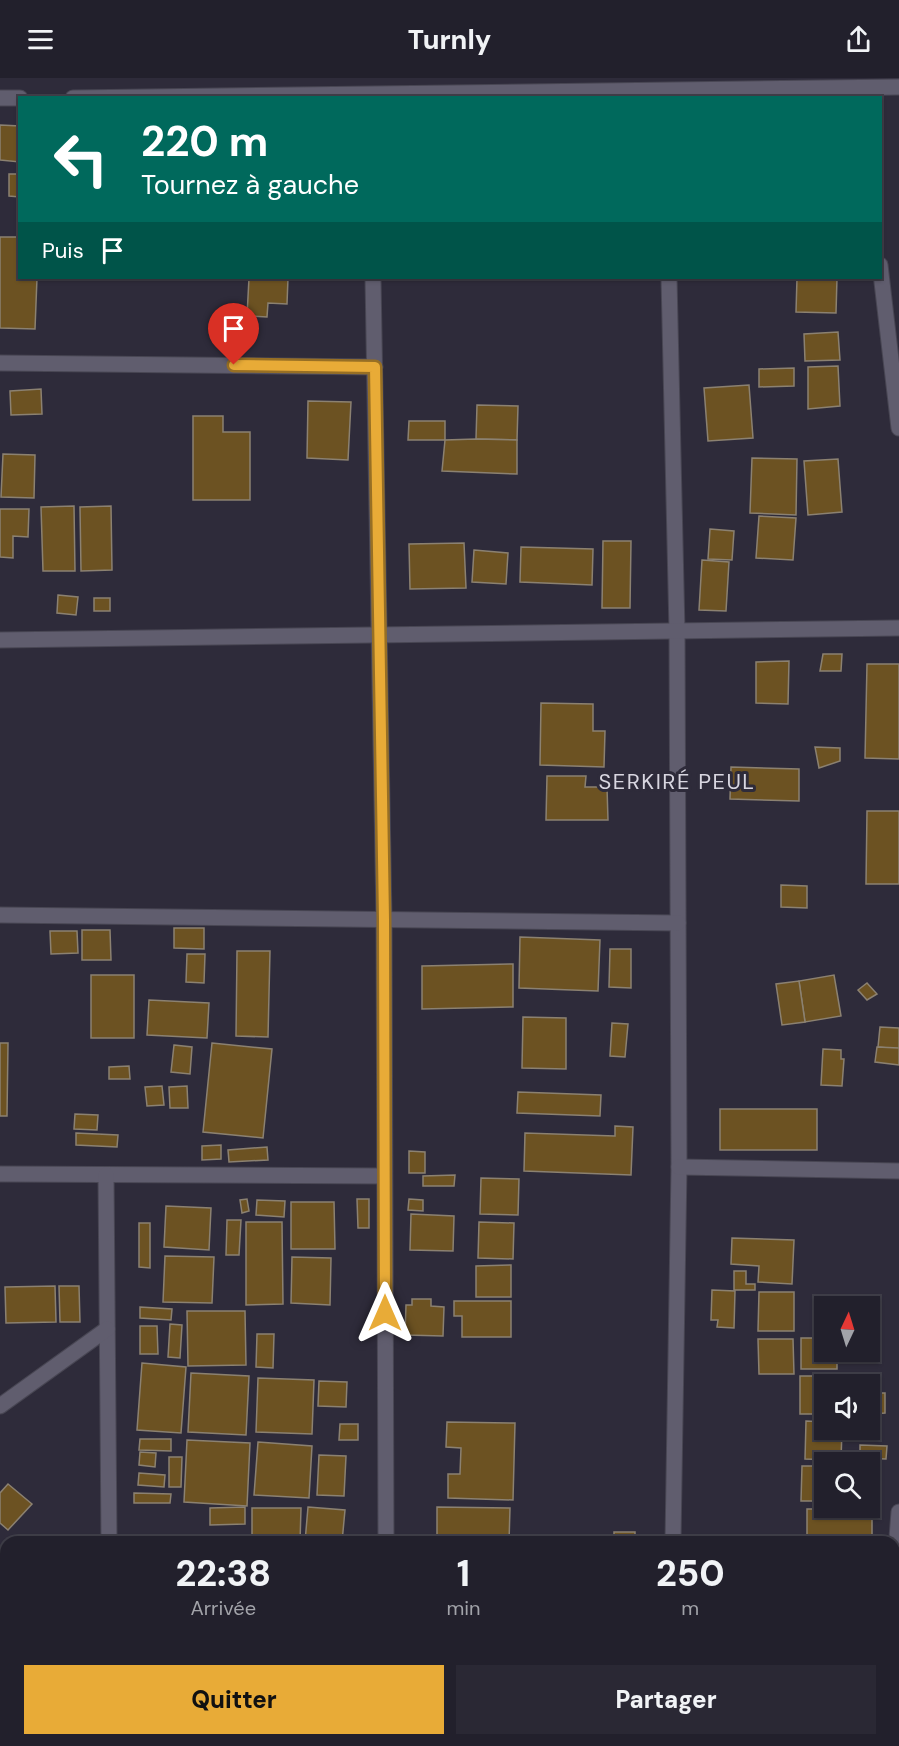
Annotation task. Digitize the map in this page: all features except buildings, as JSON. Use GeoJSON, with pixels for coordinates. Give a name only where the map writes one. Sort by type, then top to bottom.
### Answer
{"type":"FeatureCollection","features":[{"type":"Feature","properties":{"kind":"street"},"geometry":{"type":"LineString","coordinates":[[370,96],[665,89],[861,93],[899,87]]}},
{"type":"Feature","properties":{"kind":"street"},"geometry":{"type":"LineString","coordinates":[[0,98],[18,98]]}},
{"type":"Feature","properties":{"kind":"street"},"geometry":{"type":"LineString","coordinates":[[373,279],[384,919],[386,1536]]}},
{"type":"Feature","properties":{"kind":"street"},"geometry":{"type":"LineString","coordinates":[[669,279],[677,631],[679,1167],[673,1536]]}},
{"type":"Feature","properties":{"kind":"street"},"geometry":{"type":"LineString","coordinates":[[882,279],[899,428]]}},
{"type":"Feature","properties":{"kind":"street"},"geometry":{"type":"LineString","coordinates":[[0,363],[375,367]]}},
{"type":"Feature","properties":{"kind":"street"},"geometry":{"type":"LineString","coordinates":[[0,640],[899,628]]}},
{"type":"Feature","properties":{"kind":"street"},"geometry":{"type":"LineString","coordinates":[[0,915],[678,922]]}},
{"type":"Feature","properties":{"kind":"street"},"geometry":{"type":"LineString","coordinates":[[679,1167],[899,1171]]}},
{"type":"Feature","properties":{"kind":"street"},"geometry":{"type":"LineString","coordinates":[[0,1174],[384,1176]]}},
{"type":"Feature","properties":{"kind":"street"},"geometry":{"type":"LineString","coordinates":[[106,1174],[109,1536]]}},
{"type":"Feature","properties":{"kind":"street"},"geometry":{"type":"LineString","coordinates":[[0,1406],[107,1329]]}},
{"type":"Feature","properties":{"kind":"street"},"geometry":{"type":"LineString","coordinates":[[897,1536],[899,1512]]}},
{"type":"Feature","properties":{"kind":"district","name":"SERKIRÉ PEUL"},"geometry":{"type":"Point","coordinates":[677,781]}},
{"type":"Feature","properties":{"kind":"route"},"geometry":{"type":"LineString","coordinates":[[234,365],[375,367],[384,919],[385,1313]]}}]}
